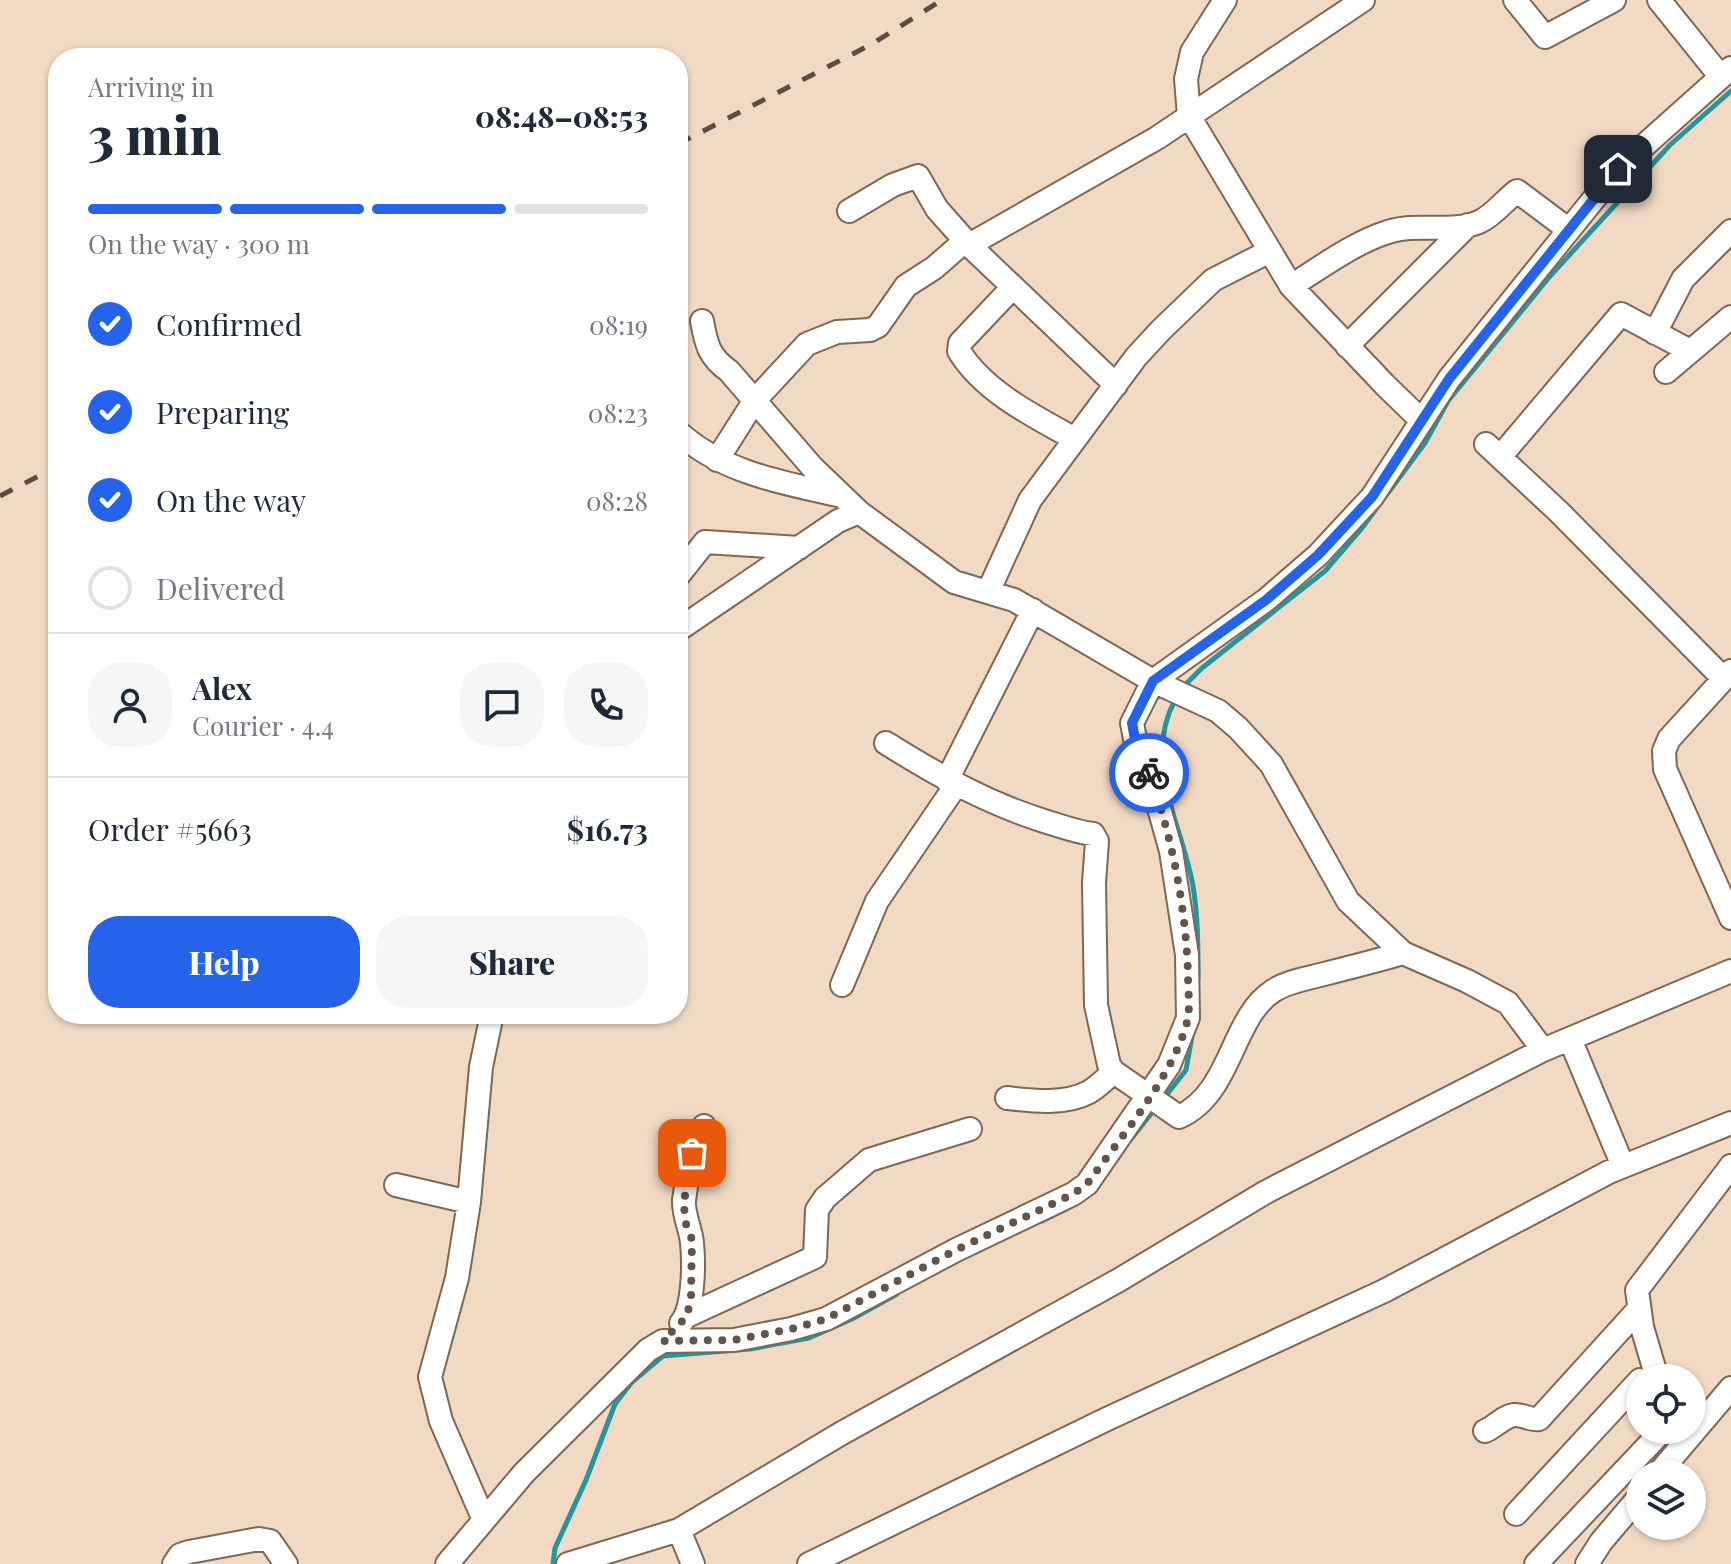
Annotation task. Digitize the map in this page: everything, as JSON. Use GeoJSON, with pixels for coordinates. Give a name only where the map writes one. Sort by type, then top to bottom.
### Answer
{"type":"FeatureCollection","features":[{"type":"Feature","properties":{"kind":"street"},"geometry":{"type":"LineString","coordinates":[[1225,0],[1192,52],[1186,79],[1189,116],[1291,286],[1422,421]]}},
{"type":"Feature","properties":{"kind":"street"},"geometry":{"type":"LineString","coordinates":[[717,460],[755,400],[807,344],[837,332],[870,330],[878,326],[906,286],[967,243],[1157,138],[1363,0]]}},
{"type":"Feature","properties":{"kind":"street"},"geometry":{"type":"LineString","coordinates":[[1515,0],[1545,37],[1614,0]]}},
{"type":"Feature","properties":{"kind":"street"},"geometry":{"type":"LineString","coordinates":[[663,1341],[734,1340],[826,1319],[956,1250],[1073,1194],[1087,1184],[1157,1102],[1188,1018],[1183,919],[1171,851],[1132,723],[1160,684],[1318,555],[1372,497],[1449,379],[1618,169],[1726,72],[1659,0]]}},
{"type":"Feature","properties":{"kind":"street"},"geometry":{"type":"LineString","coordinates":[[849,211],[893,185],[918,176],[937,209],[967,243],[1116,385]]}},
{"type":"Feature","properties":{"kind":"street"},"geometry":{"type":"LineString","coordinates":[[1291,286],[1386,232],[1468,225],[1481,221],[1517,191],[1569,230]]}},
{"type":"Feature","properties":{"kind":"street"},"geometry":{"type":"LineString","coordinates":[[1347,346],[1468,225]]}},
{"type":"Feature","properties":{"kind":"street"},"geometry":{"type":"LineString","coordinates":[[1655,333],[1683,279],[1731,231]]}},
{"type":"Feature","properties":{"kind":"street"},"geometry":{"type":"LineString","coordinates":[[988,592],[1030,500],[1161,330],[1213,280],[1270,251]]}},
{"type":"Feature","properties":{"kind":"street"},"geometry":{"type":"LineString","coordinates":[[1013,287],[960,343],[959,351],[966,363],[1019,408],[1075,439]]}},
{"type":"Feature","properties":{"kind":"street"},"geometry":{"type":"LineString","coordinates":[[1690,351],[1621,314],[1493,450],[1727,675],[1669,739],[1663,759],[1731,918]]}},
{"type":"Feature","properties":{"kind":"street"},"geometry":{"type":"LineString","coordinates":[[1666,372],[1731,317]]}},
{"type":"Feature","properties":{"kind":"street"},"geometry":{"type":"LineString","coordinates":[[702,321],[707,349],[716,362],[729,371],[813,468],[859,512],[954,582],[1014,600],[1160,684],[1218,711],[1238,728],[1271,764],[1348,901],[1403,953],[1508,1003],[1543,1050]]}},
{"type":"Feature","properties":{"kind":"street"},"geometry":{"type":"LineString","coordinates":[[688,441],[717,460],[761,477],[842,496]]}},
{"type":"Feature","properties":{"kind":"street"},"geometry":{"type":"LineString","coordinates":[[688,623],[838,521],[859,512]]}},
{"type":"Feature","properties":{"kind":"street"},"geometry":{"type":"LineString","coordinates":[[688,563],[705,542],[799,548]]}},
{"type":"Feature","properties":{"kind":"street"},"geometry":{"type":"LineString","coordinates":[[842,985],[877,901],[952,782],[1033,610]]}},
{"type":"Feature","properties":{"kind":"street"},"geometry":{"type":"LineString","coordinates":[[886,743],[952,782],[1009,809],[1093,834],[1097,841],[1094,883],[1096,1005],[1109,1065],[1114,1072],[1179,1117],[1195,1110],[1228,1064],[1245,1022],[1272,991],[1293,982],[1403,953]]}},
{"type":"Feature","properties":{"kind":"street"},"geometry":{"type":"LineString","coordinates":[[568,1564],[679,1530],[842,1433],[1119,1280],[1266,1192],[1543,1050],[1731,971]]}},
{"type":"Feature","properties":{"kind":"street"},"geometry":{"type":"LineString","coordinates":[[484,1520],[441,1421],[430,1377],[454,1292],[469,1202],[480,1080],[490,1024]]}},
{"type":"Feature","properties":{"kind":"street"},"geometry":{"type":"LineString","coordinates":[[1570,1039],[1623,1166]]}},
{"type":"Feature","properties":{"kind":"street"},"geometry":{"type":"LineString","coordinates":[[1007,1098],[1040,1101],[1075,1097],[1090,1091],[1114,1072]]}},
{"type":"Feature","properties":{"kind":"street"},"geometry":{"type":"LineString","coordinates":[[809,1564],[1107,1419],[1384,1291],[1623,1166],[1731,1123]]}},
{"type":"Feature","properties":{"kind":"street"},"geometry":{"type":"LineString","coordinates":[[687,1316],[691,1297],[692,1239],[688,1233],[684,1203],[692,1153],[704,1126]]}},
{"type":"Feature","properties":{"kind":"street"},"geometry":{"type":"LineString","coordinates":[[447,1564],[524,1473],[636,1360],[663,1341],[687,1316],[815,1257],[817,1210],[825,1198],[869,1160],[970,1129]]}},
{"type":"Feature","properties":{"kind":"street"},"geometry":{"type":"LineString","coordinates":[[1646,1364],[1637,1290],[1731,1166]]}},
{"type":"Feature","properties":{"kind":"street"},"geometry":{"type":"LineString","coordinates":[[396,1185],[469,1202]]}},
{"type":"Feature","properties":{"kind":"street"},"geometry":{"type":"LineString","coordinates":[[1485,1431],[1506,1417],[1517,1414],[1533,1421],[1539,1419],[1638,1310]]}},
{"type":"Feature","properties":{"kind":"street"},"geometry":{"type":"LineString","coordinates":[[1670,1460],[1731,1388]]}},
{"type":"Feature","properties":{"kind":"street"},"geometry":{"type":"LineString","coordinates":[[1516,1514],[1626,1399]]}},
{"type":"Feature","properties":{"kind":"street"},"geometry":{"type":"LineString","coordinates":[[1536,1564],[1650,1444]]}},
{"type":"Feature","properties":{"kind":"street"},"geometry":{"type":"LineString","coordinates":[[1587,1564],[1626,1513]]}},
{"type":"Feature","properties":{"kind":"street"},"geometry":{"type":"LineString","coordinates":[[679,1530],[693,1564]]}},
{"type":"Feature","properties":{"kind":"street"},"geometry":{"type":"LineString","coordinates":[[174,1564],[180,1555],[189,1552],[259,1539],[270,1541],[286,1564]]}},
{"type":"Feature","properties":{"kind":"waterway"},"geometry":{"type":"LineString","coordinates":[[1183,687],[1202,668],[1325,571],[1362,528],[1425,443],[1448,401],[1551,275],[1670,145],[1731,91]]}},
{"type":"Feature","properties":{"kind":"waterway"},"geometry":{"type":"LineString","coordinates":[[1175,700],[1166,723],[1162,746],[1163,769],[1193,886],[1198,979]]}},
{"type":"Feature","properties":{"kind":"waterway"},"geometry":{"type":"LineString","coordinates":[[1164,1098],[1186,1070],[1192,1036]]}},
{"type":"Feature","properties":{"kind":"waterway"},"geometry":{"type":"LineString","coordinates":[[1131,1139],[1155,1109]]}},
{"type":"Feature","properties":{"kind":"waterway"},"geometry":{"type":"LineString","coordinates":[[1042,1221],[1072,1206]]}},
{"type":"Feature","properties":{"kind":"waterway"},"geometry":{"type":"LineString","coordinates":[[553,1564],[555,1548],[586,1480],[615,1404],[632,1382],[663,1356],[750,1349],[809,1338],[897,1294]]}},
{"type":"Feature","properties":{"kind":"railway"},"geometry":{"type":"LineString","coordinates":[[688,139],[872,44],[942,0]]}},
{"type":"Feature","properties":{"kind":"railway"},"geometry":{"type":"LineString","coordinates":[[0,496],[48,471]]}},
{"type":"Feature","properties":{"kind":"way so far"},"geometry":{"type":"LineString","coordinates":[[692,1153],[684,1203],[688,1233],[692,1239],[691,1297],[687,1316],[663,1341],[734,1340],[826,1319],[956,1250],[1073,1194],[1087,1184],[1169,1065],[1188,1018],[1183,919],[1171,851],[1149,773]]}},
{"type":"Feature","properties":{"kind":"route"},"geometry":{"type":"LineString","coordinates":[[1149,773],[1139,752],[1132,723],[1153,681],[1266,600],[1318,555],[1372,497],[1449,379],[1618,169]]}}]}
